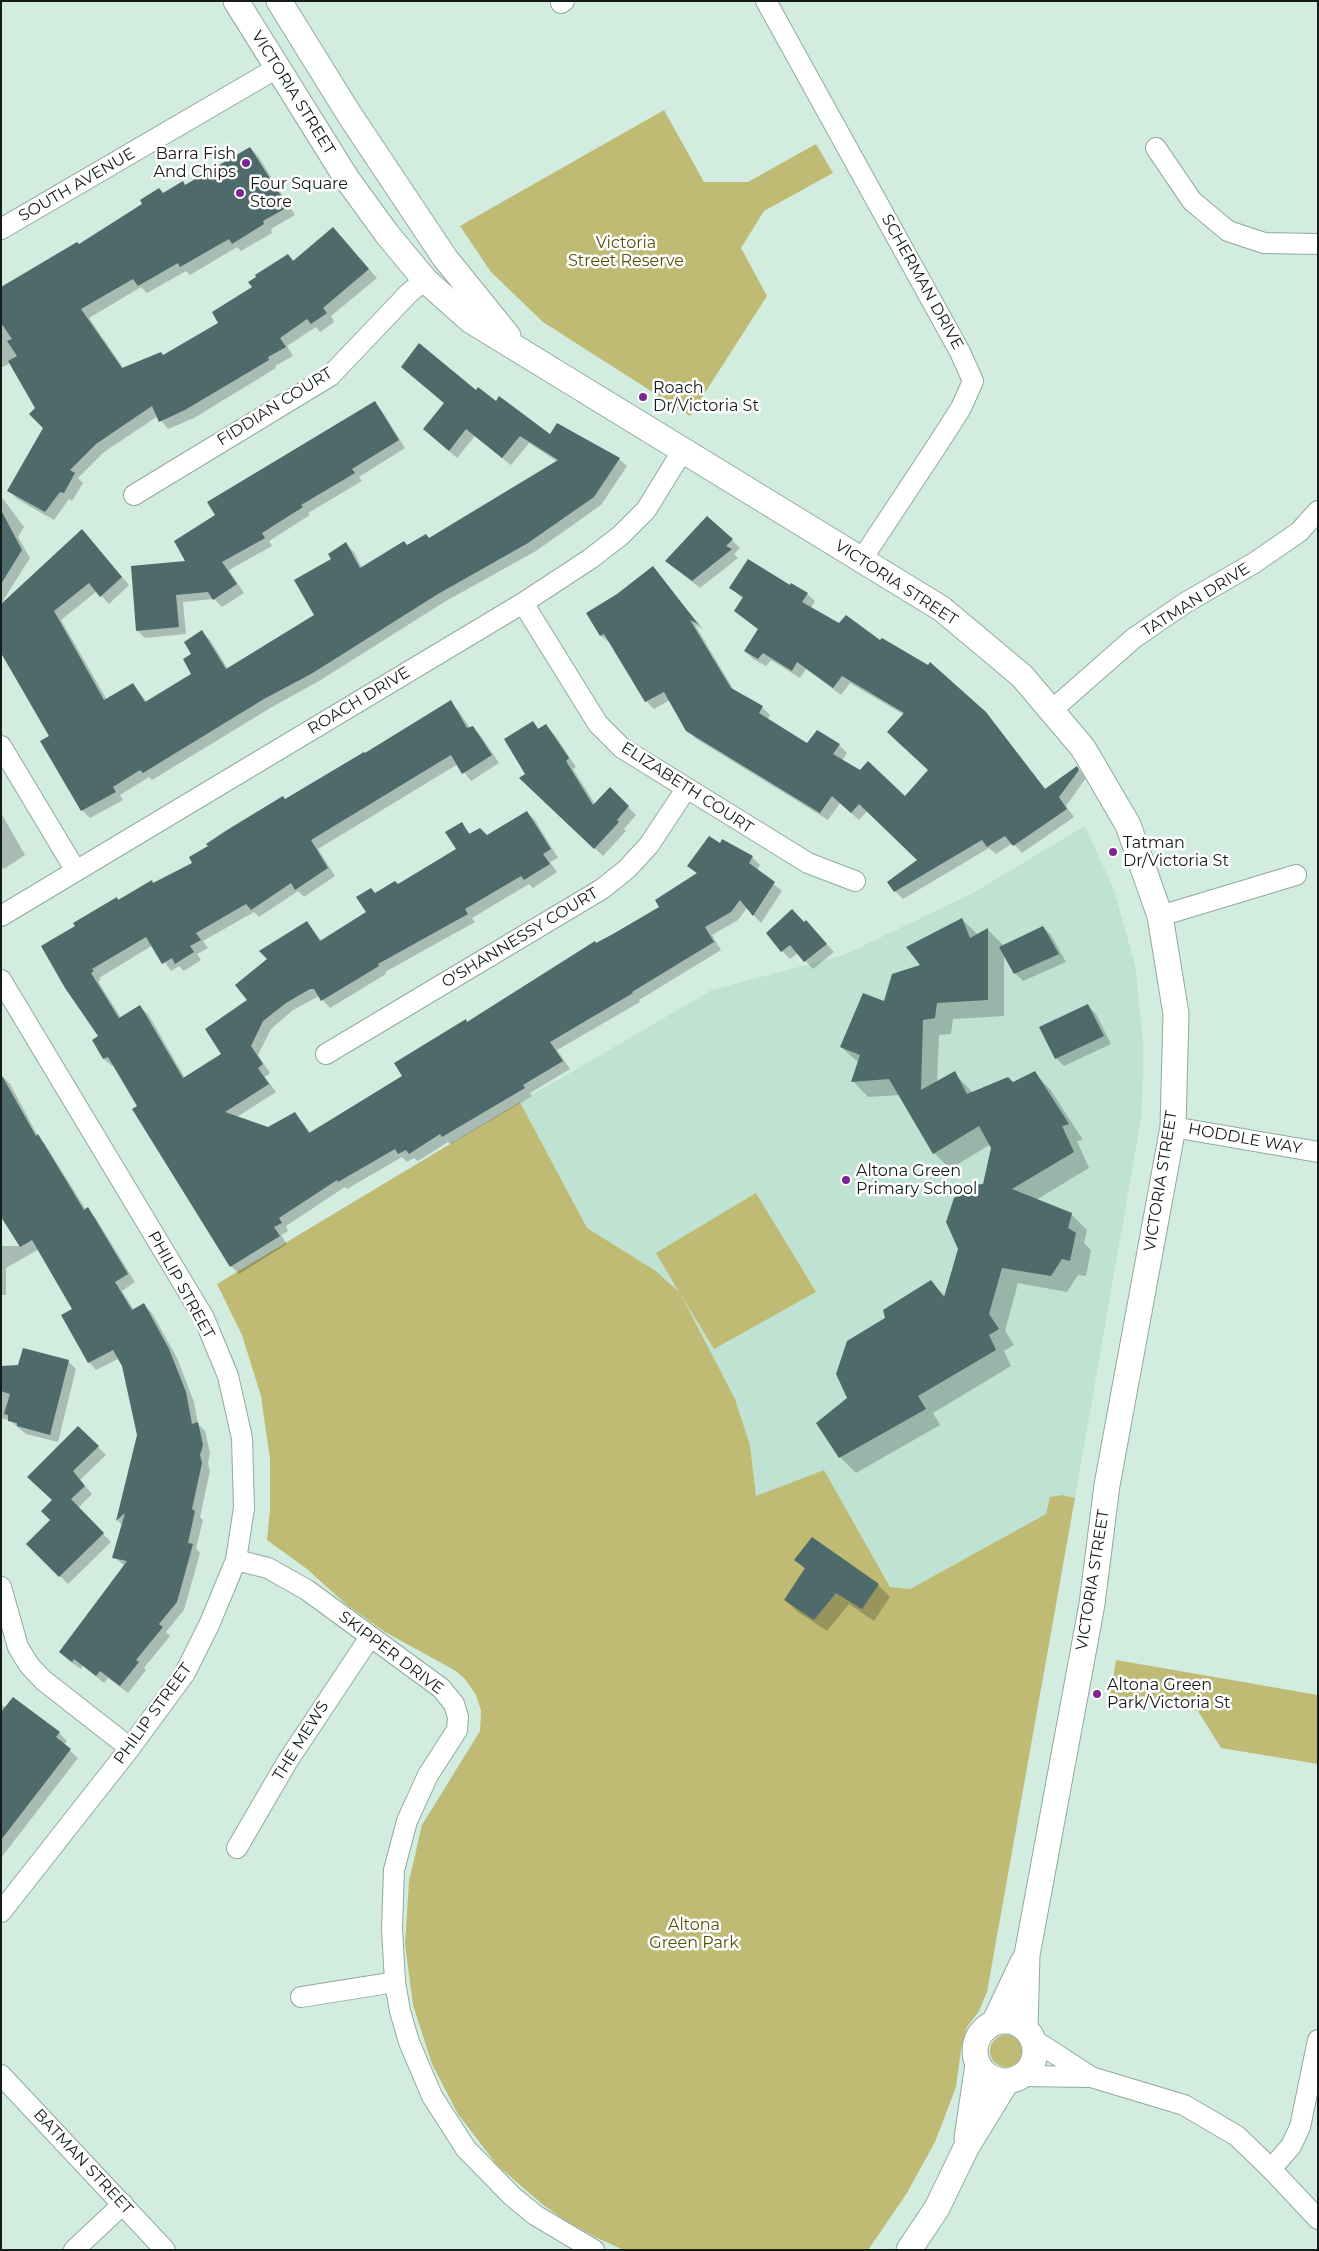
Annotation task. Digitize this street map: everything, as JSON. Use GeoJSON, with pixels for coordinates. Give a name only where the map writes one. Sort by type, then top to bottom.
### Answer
{"type":"FeatureCollection","features":[{"type":"Feature","properties":{"kind":"street","name":"VICTORIA STREET"},"geometry":{"type":"LineString","coordinates":[[236,1],[346,179],[387,234],[425,280],[470,320],[942,609],[1022,676],[1052,710],[1084,748],[1128,825],[1160,916],[1176,1014],[1173,1127],[1107,1486],[1092,1604],[1027,1955],[1029,2034]]}},
{"type":"Feature","properties":{"kind":"street","name":"VICTORIA STREET"},"geometry":{"type":"LineString","coordinates":[[279,1],[444,258],[521,351]]}},
{"type":"Feature","properties":{"kind":"street","name":"SCHERMAN DRIVE"},"geometry":{"type":"LineString","coordinates":[[766,1],[960,352],[973,381],[960,408],[941,439],[862,559]]}},
{"type":"Feature","properties":{"kind":"street","name":"SOUTH AVENUE"},"geometry":{"type":"LineString","coordinates":[[2,228],[277,68],[307,47]]}},
{"type":"Feature","properties":{"kind":"street"},"geometry":{"type":"LineString","coordinates":[[1156,148],[1192,201],[1228,232],[1264,243],[1318,244]]}},
{"type":"Feature","properties":{"kind":"street","name":"FIDDIAN COURT"},"geometry":{"type":"LineString","coordinates":[[134,495],[330,376],[410,293],[425,280],[444,258]]}},
{"type":"Feature","properties":{"kind":"street","name":"ROACH DRIVE"},"geometry":{"type":"LineString","coordinates":[[1,916],[523,603],[620,536],[646,510],[684,450]]}},
{"type":"Feature","properties":{"kind":"street","name":"TATMAN DRIVE"},"geometry":{"type":"LineString","coordinates":[[1052,710],[1134,638],[1185,603],[1254,563],[1292,537],[1318,511]]}},
{"type":"Feature","properties":{"kind":"street","name":"ELIZABETH COURT"},"geometry":{"type":"LineString","coordinates":[[523,603],[598,724],[622,748],[808,863],[855,881]]}},
{"type":"Feature","properties":{"kind":"street"},"geometry":{"type":"LineString","coordinates":[[1,746],[76,871]]}},
{"type":"Feature","properties":{"kind":"street","name":"O'SHANNESSY COURT"},"geometry":{"type":"LineString","coordinates":[[326,1054],[602,889],[627,869],[649,845],[686,789]]}},
{"type":"Feature","properties":{"kind":"street"},"geometry":{"type":"LineString","coordinates":[[1160,916],[1296,876]]}},
{"type":"Feature","properties":{"kind":"street","name":"PHILIP STREET"},"geometry":{"type":"LineString","coordinates":[[1,980],[204,1318],[228,1376],[242,1438],[244,1508],[236,1560],[209,1625],[185,1673],[130,1748],[1,1912]]}},
{"type":"Feature","properties":{"kind":"street","name":"HODDLE WAY"},"geometry":{"type":"LineString","coordinates":[[1173,1127],[1318,1152]]}},
{"type":"Feature","properties":{"kind":"street","name":"SKIPPER DRIVE"},"geometry":{"type":"LineString","coordinates":[[236,1560],[268,1568],[306,1590],[441,1688],[454,1704],[458,1717],[457,1730],[428,1775],[407,1821],[394,1870],[392,1928],[395,1982],[409,2042],[418,2067],[432,2096],[466,2148],[512,2196],[535,2215],[594,2250]]}},
{"type":"Feature","properties":{"kind":"street"},"geometry":{"type":"LineString","coordinates":[[1,1587],[18,1648],[29,1665],[43,1680],[130,1748]]}},
{"type":"Feature","properties":{"kind":"street","name":"THE MEWS"},"geometry":{"type":"LineString","coordinates":[[237,1848],[287,1762],[370,1637]]}},
{"type":"Feature","properties":{"kind":"street","name":"VICTORIA STREET"},"geometry":{"type":"LineString","coordinates":[[994,2023],[1027,1955]]}},
{"type":"Feature","properties":{"kind":"street"},"geometry":{"type":"LineString","coordinates":[[301,1997],[395,1982]]}},
{"type":"Feature","properties":{"kind":"street"},"geometry":{"type":"LineString","coordinates":[[966,2148],[978,2064],[976,2056],[977,2040],[981,2033],[994,2023],[1010,2021],[1091,2077]]}},
{"type":"Feature","properties":{"kind":"street"},"geometry":{"type":"LineString","coordinates":[[909,2250],[937,2208],[966,2148],[1015,2078],[1030,2069],[1034,2060],[1029,2034]]}},
{"type":"Feature","properties":{"kind":"street"},"geometry":{"type":"LineString","coordinates":[[1272,2169],[1291,2146],[1300,2127],[1318,2040]]}},
{"type":"Feature","properties":{"kind":"street"},"geometry":{"type":"LineString","coordinates":[[978,2064],[990,2077],[1091,2077],[1184,2105],[1237,2136],[1272,2169],[1318,2220]]}},
{"type":"Feature","properties":{"kind":"street","name":"BATMAN STREET"},"geometry":{"type":"LineString","coordinates":[[1,2075],[165,2250]]}},
{"type":"Feature","properties":{"kind":"street"},"geometry":{"type":"LineString","coordinates":[[74,2250],[123,2204]]}},
{"type":"Feature","properties":{"kind":"shaded area","name":"Altona Green Primary School"},"geometry":{"type":"Polygon","coordinates":[[[1085,826],[1114,890],[1135,965],[1143,1039],[1143,1080],[1141,1119],[1075,1498],[1062,1495],[1046,1514],[910,1589],[890,1587],[824,1470],[756,1497],[750,1445],[735,1399],[679,1292],[656,1271],[587,1228],[520,1102],[712,990],[844,955],[971,894],[1085,826]]]}},
{"type":"Feature","properties":{"kind":"green space","name":"Victoria Street Reserve"},"geometry":{"type":"Polygon","coordinates":[[[664,110],[704,182],[748,182],[816,144],[833,173],[764,211],[741,248],[767,296],[690,416],[543,322],[491,272],[460,226],[664,110]]]}},
{"type":"Feature","properties":{"kind":"green space","name":"Altona Green Park"},"geometry":{"type":"Polygon","coordinates":[[[520,1102],[587,1228],[656,1271],[679,1292],[656,1253],[756,1193],[816,1292],[714,1349],[681,1295],[735,1399],[750,1445],[756,1496],[824,1470],[890,1587],[910,1589],[1046,1514],[1050,1497],[1062,1495],[1075,1498],[987,1992],[979,2011],[967,2027],[961,2050],[956,2087],[935,2142],[907,2193],[868,2250],[624,2250],[566,2221],[542,2204],[497,2165],[458,2114],[432,2064],[413,2005],[405,1944],[409,1881],[422,1825],[480,1731],[481,1711],[476,1695],[465,1679],[456,1671],[385,1632],[347,1605],[307,1569],[267,1540],[270,1509],[270,1459],[261,1396],[242,1335],[217,1284],[520,1102]]]}},
{"type":"Feature","properties":{"kind":"green space"},"geometry":{"type":"Polygon","coordinates":[[[1116,1660],[1318,1695],[1318,1764],[1221,1748],[1198,1711],[1110,1696],[1116,1660]]]}},
{"type":"Feature","properties":{"kind":"green space"},"geometry":{"type":"Polygon","coordinates":[[[1006,2035],[1012,2036],[1017,2040],[1021,2045],[1021,2057],[1017,2062],[1012,2066],[1006,2067],[1000,2066],[995,2062],[991,2057],[990,2051],[991,2045],[995,2040],[1000,2036],[1006,2035]]]}},
{"type":"Feature","properties":{"kind":"building"},"geometry":{"type":"Polygon","coordinates":[[[250,147],[288,207],[263,221],[264,224],[232,244],[229,239],[180,267],[178,263],[138,286],[133,279],[81,309],[122,368],[161,352],[163,355],[218,323],[212,312],[252,287],[248,282],[256,277],[255,275],[288,254],[293,261],[333,227],[369,269],[323,308],[327,313],[311,324],[307,319],[280,338],[286,347],[268,357],[269,360],[185,410],[159,422],[152,406],[96,444],[70,470],[75,473],[64,493],[60,492],[45,512],[7,491],[43,428],[29,414],[35,408],[8,361],[17,356],[7,341],[12,339],[1,323],[1,287],[77,242],[79,244],[142,204],[140,200],[159,188],[163,193],[183,181],[185,185],[250,147]]]}},
{"type":"Feature","properties":{"kind":"building"},"geometry":{"type":"Polygon","coordinates":[[[419,343],[476,390],[478,387],[496,401],[499,396],[550,434],[557,423],[620,458],[594,497],[528,543],[438,594],[311,674],[264,699],[143,773],[140,770],[113,787],[116,792],[81,811],[40,741],[49,736],[1,653],[1,604],[82,529],[122,577],[100,597],[89,583],[54,611],[104,700],[133,683],[145,702],[191,674],[183,659],[191,654],[184,642],[202,630],[226,669],[314,615],[294,580],[331,559],[328,554],[346,542],[360,568],[404,541],[407,545],[426,534],[429,538],[558,460],[520,436],[502,458],[466,429],[449,451],[423,429],[444,403],[401,367],[419,343]]]}},
{"type":"Feature","properties":{"kind":"building"},"geometry":{"type":"Polygon","coordinates":[[[375,401],[399,440],[352,469],[355,473],[301,505],[303,507],[262,533],[265,538],[222,562],[237,584],[213,600],[208,592],[176,595],[179,627],[136,631],[131,566],[185,561],[174,541],[215,515],[207,502],[375,401]]]}},
{"type":"Feature","properties":{"kind":"building"},"geometry":{"type":"Polygon","coordinates":[[[1,510],[22,550],[1,584],[1,510]]]}},
{"type":"Feature","properties":{"kind":"building"},"geometry":{"type":"Polygon","coordinates":[[[707,516],[733,539],[726,546],[732,549],[692,581],[665,561],[707,516]]]}},
{"type":"Feature","properties":{"kind":"building"},"geometry":{"type":"Polygon","coordinates":[[[748,559],[790,585],[791,583],[808,593],[802,602],[839,623],[846,615],[880,640],[882,638],[928,665],[930,662],[986,712],[1045,789],[1077,766],[1079,770],[1059,797],[1067,809],[1013,846],[1005,836],[987,847],[982,840],[894,892],[887,882],[917,860],[859,804],[851,813],[832,796],[820,813],[686,731],[664,692],[645,702],[604,634],[600,636],[586,613],[617,594],[653,566],[698,624],[690,620],[731,688],[763,706],[759,713],[807,743],[817,730],[840,744],[833,754],[860,770],[868,761],[905,796],[928,770],[887,732],[904,713],[842,676],[833,688],[797,662],[792,671],[763,653],[758,659],[744,651],[758,629],[734,611],[743,597],[729,588],[748,559]]]}},
{"type":"Feature","properties":{"kind":"building"},"geometry":{"type":"Polygon","coordinates":[[[451,700],[467,728],[473,726],[492,755],[462,774],[451,755],[311,840],[328,868],[295,890],[291,883],[251,910],[246,904],[196,933],[201,940],[190,946],[194,952],[175,964],[172,958],[162,964],[146,937],[92,969],[94,971],[91,973],[119,1018],[140,1005],[183,1078],[221,1054],[205,1029],[247,1000],[235,985],[267,959],[259,951],[307,921],[320,941],[366,912],[356,897],[371,888],[375,893],[395,881],[398,884],[456,849],[445,832],[462,822],[469,834],[480,828],[487,835],[527,811],[551,849],[543,854],[550,864],[524,880],[521,876],[465,909],[468,914],[378,964],[379,966],[321,1001],[314,989],[310,989],[286,1003],[263,1021],[251,1046],[263,1064],[258,1068],[269,1084],[225,1112],[268,1127],[295,1112],[309,1133],[402,1076],[394,1063],[466,1019],[467,1022],[595,941],[596,943],[613,934],[659,907],[655,900],[697,873],[687,866],[709,836],[720,843],[722,839],[753,856],[749,863],[775,882],[753,916],[740,900],[731,912],[705,927],[714,942],[550,1042],[563,1061],[523,1085],[525,1088],[442,1137],[440,1134],[409,1154],[406,1150],[398,1154],[395,1149],[338,1182],[337,1180],[279,1218],[282,1223],[274,1227],[280,1236],[230,1267],[132,1109],[137,1106],[108,1057],[103,1059],[92,1040],[98,1036],[65,988],[41,946],[75,926],[73,923],[117,897],[118,900],[152,880],[153,883],[192,863],[189,857],[208,846],[206,844],[227,830],[283,796],[285,799],[365,753],[451,700]]]}},
{"type":"Feature","properties":{"kind":"building"},"geometry":{"type":"Polygon","coordinates":[[[533,721],[538,729],[546,724],[569,758],[566,761],[593,805],[610,787],[629,806],[617,820],[619,822],[594,849],[519,778],[525,774],[504,739],[533,721]]]}},
{"type":"Feature","properties":{"kind":"building"},"geometry":{"type":"Polygon","coordinates":[[[792,909],[804,922],[806,920],[827,944],[804,962],[790,945],[781,952],[766,933],[792,909]]]}},
{"type":"Feature","properties":{"kind":"building"},"geometry":{"type":"Polygon","coordinates":[[[962,918],[970,938],[988,928],[988,1000],[937,1003],[935,1018],[923,1020],[921,1090],[955,1071],[967,1094],[1008,1077],[1013,1082],[1035,1071],[1069,1124],[1062,1126],[1074,1152],[1012,1189],[1072,1213],[1068,1228],[1076,1233],[1070,1261],[1062,1259],[1051,1276],[1002,1268],[989,1314],[999,1329],[989,1335],[996,1350],[918,1396],[926,1409],[839,1458],[816,1423],[847,1398],[836,1374],[847,1341],[885,1318],[883,1310],[931,1280],[944,1297],[958,1249],[946,1222],[954,1198],[973,1185],[983,1184],[991,1148],[979,1126],[933,1154],[889,1079],[851,1082],[860,1055],[840,1047],[863,993],[884,1001],[892,974],[920,965],[906,947],[962,918]]]}},
{"type":"Feature","properties":{"kind":"building"},"geometry":{"type":"Polygon","coordinates":[[[1043,926],[1059,954],[1014,974],[999,947],[1043,926]]]}},
{"type":"Feature","properties":{"kind":"building"},"geometry":{"type":"Polygon","coordinates":[[[1088,1004],[1104,1036],[1055,1059],[1039,1027],[1088,1004]]]}},
{"type":"Feature","properties":{"kind":"building"},"geometry":{"type":"Polygon","coordinates":[[[1,1074],[36,1136],[38,1134],[84,1210],[88,1207],[128,1274],[115,1282],[132,1310],[144,1303],[169,1349],[186,1392],[192,1424],[198,1422],[203,1445],[200,1455],[202,1463],[192,1509],[195,1511],[188,1543],[193,1544],[177,1602],[159,1624],[163,1627],[136,1660],[139,1662],[120,1686],[100,1671],[96,1676],[74,1659],[72,1662],[59,1652],[127,1561],[112,1558],[125,1513],[116,1521],[137,1435],[122,1366],[113,1350],[88,1363],[61,1315],[72,1309],[32,1240],[20,1247],[1,1217],[1,1074]]]}},
{"type":"Feature","properties":{"kind":"building"},"geometry":{"type":"Polygon","coordinates":[[[23,1348],[69,1360],[50,1435],[17,1426],[17,1423],[8,1421],[8,1415],[4,1414],[10,1394],[1,1391],[1,1366],[18,1365],[23,1348]]]}},
{"type":"Feature","properties":{"kind":"building"},"geometry":{"type":"Polygon","coordinates":[[[78,1426],[99,1446],[73,1471],[85,1486],[71,1499],[104,1533],[59,1577],[26,1544],[50,1520],[41,1511],[52,1500],[27,1477],[78,1426]]]}},
{"type":"Feature","properties":{"kind":"building"},"geometry":{"type":"Polygon","coordinates":[[[812,1537],[879,1584],[862,1609],[836,1593],[814,1620],[784,1600],[805,1568],[794,1560],[812,1537]]]}},
{"type":"Feature","properties":{"kind":"building"},"geometry":{"type":"Polygon","coordinates":[[[13,1697],[60,1732],[56,1737],[71,1749],[1,1840],[1,1712],[13,1697]]]}},
{"type":"Feature","properties":{"kind":"place","name":"Barra Fish And Chips"},"geometry":{"type":"Point","coordinates":[246,163]}},
{"type":"Feature","properties":{"kind":"place","name":"Four Square Store"},"geometry":{"type":"Point","coordinates":[240,193]}},
{"type":"Feature","properties":{"kind":"place","name":"Roach Dr/Victoria St"},"geometry":{"type":"Point","coordinates":[643,397]}},
{"type":"Feature","properties":{"kind":"place","name":"Tatman Dr/Victoria St"},"geometry":{"type":"Point","coordinates":[1113,852]}},
{"type":"Feature","properties":{"kind":"place","name":"Altona Green Primary School"},"geometry":{"type":"Point","coordinates":[846,1180]}},
{"type":"Feature","properties":{"kind":"place","name":"Altona Green Park/Victoria St"},"geometry":{"type":"Point","coordinates":[1097,1694]}}]}
